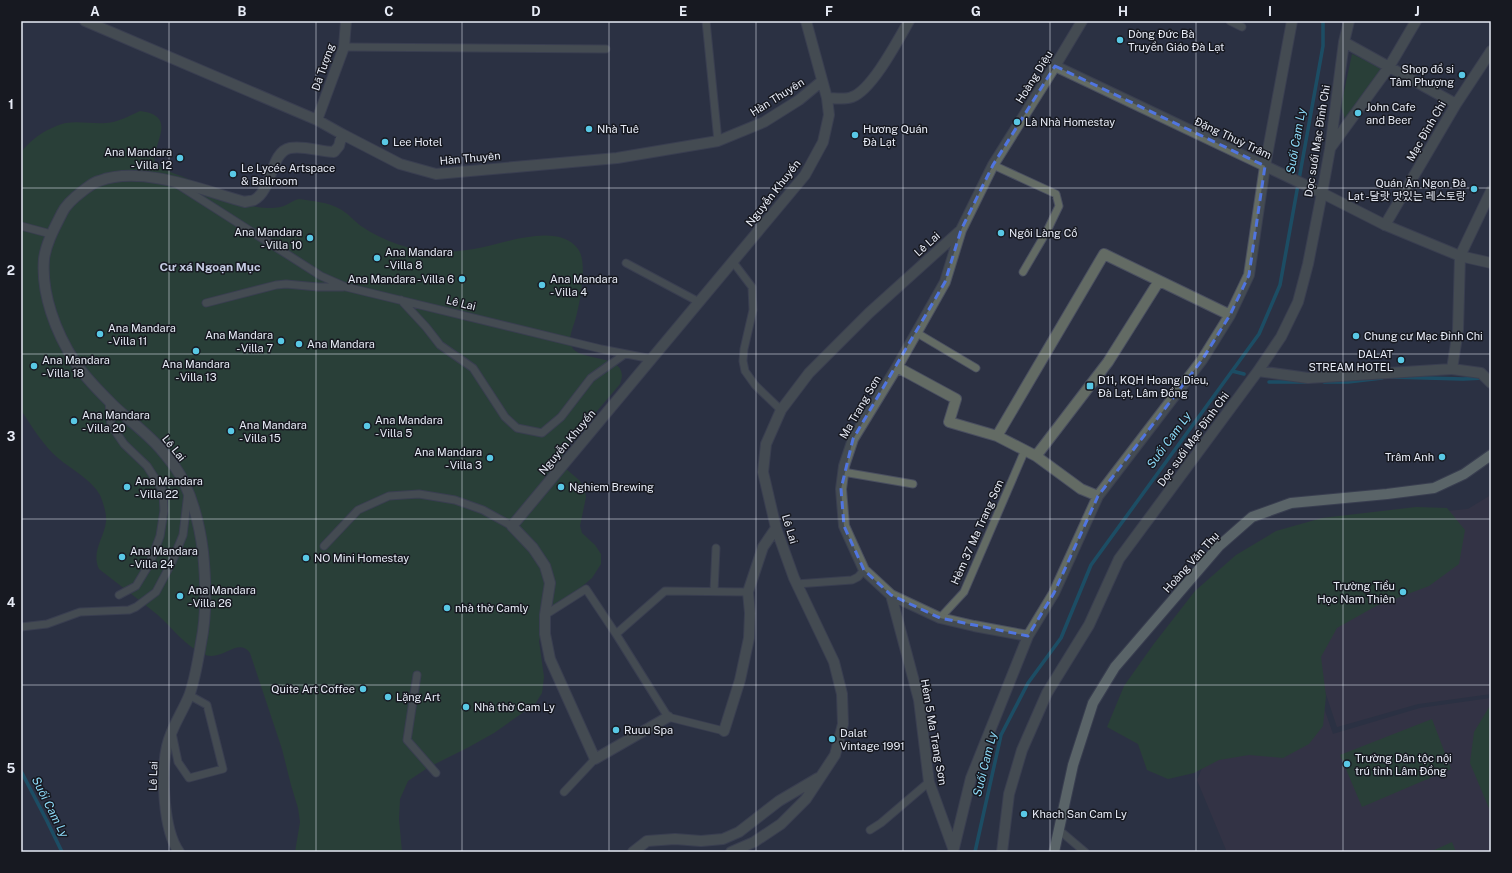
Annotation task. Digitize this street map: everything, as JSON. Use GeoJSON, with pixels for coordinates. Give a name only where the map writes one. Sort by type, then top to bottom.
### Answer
{"type":"FeatureCollection","features":[{"type":"Feature","properties":{"kind":"main road","name":"Hoàng Văn Thụ"},"geometry":{"type":"LineString","coordinates":[[1054,852],[1073,765],[1093,703],[1116,667],[1219,546],[1252,517],[1291,503],[1434,488],[1464,474],[1491,455]]}},
{"type":"Feature","properties":{"kind":"street","name":"Hàn Thuyên"},"geometry":{"type":"LineString","coordinates":[[85,21],[317,120],[400,164],[436,174],[617,158],[718,141],[764,122],[799,100],[822,81]]}},
{"type":"Feature","properties":{"kind":"street","name":"Dã Tượng"},"geometry":{"type":"LineString","coordinates":[[317,120],[344,47],[346,21]]}},
{"type":"Feature","properties":{"kind":"street","name":"Nguyễn Khuyến"},"geometry":{"type":"LineString","coordinates":[[512,526],[806,175],[823,142],[829,115],[827,98],[806,21]]}},
{"type":"Feature","properties":{"kind":"street"},"geometry":{"type":"LineString","coordinates":[[827,98],[851,98],[862,91],[896,44],[909,21]]}},
{"type":"Feature","properties":{"kind":"street","name":"Hoàng Diệu"},"geometry":{"type":"LineString","coordinates":[[961,230],[994,165],[1082,21]]}},
{"type":"Feature","properties":{"kind":"street"},"geometry":{"type":"LineString","coordinates":[[953,850],[971,778],[1028,636],[1054,593],[1098,496],[1202,360],[1230,315],[1249,275],[1265,166],[1292,21]]}},
{"type":"Feature","properties":{"kind":"street","name":"Dọc suối Mạc Đĩnh Chi"},"geometry":{"type":"LineString","coordinates":[[1002,852],[1009,794],[1022,750],[1047,693],[1089,625],[1119,559],[1282,337],[1298,302],[1308,264],[1330,149],[1344,42],[1349,21]]}},
{"type":"Feature","properties":{"kind":"street"},"geometry":{"type":"LineString","coordinates":[[1330,149],[1389,67],[1416,21]]}},
{"type":"Feature","properties":{"kind":"street"},"geometry":{"type":"LineString","coordinates":[[1344,42],[1456,104]]}},
{"type":"Feature","properties":{"kind":"street","name":"Mạc Đĩnh Chi"},"geometry":{"type":"LineString","coordinates":[[1385,225],[1456,104],[1491,51]]}},
{"type":"Feature","properties":{"kind":"street","name":"Đặng Thuỳ Trâm"},"geometry":{"type":"LineString","coordinates":[[1055,66],[1322,193],[1385,225],[1460,256],[1491,263]]}},
{"type":"Feature","properties":{"kind":"street","name":"Lê Lai"},"geometry":{"type":"LineString","coordinates":[[179,852],[174,845],[166,815],[164,782],[167,747],[172,732],[189,695],[201,642],[205,601],[205,567],[201,532],[188,493],[176,469],[153,440],[109,401],[75,362],[53,318],[44,284],[44,257],[51,234],[64,209],[78,194],[97,181],[121,176],[145,176],[173,182],[245,202],[254,200],[265,189],[280,153],[288,148],[296,147],[324,152],[334,152],[339,146],[342,134]]}},
{"type":"Feature","properties":{"kind":"street"},"geometry":{"type":"LineString","coordinates":[[1452,369],[1458,330],[1460,256],[1491,191]]}},
{"type":"Feature","properties":{"kind":"street","name":"Lê Lai"},"geometry":{"type":"LineString","coordinates":[[731,852],[754,842],[781,824],[806,799],[834,755],[843,724],[842,694],[834,662],[796,584],[776,528],[763,472],[766,444],[781,410],[809,373],[869,313],[961,230]]}},
{"type":"Feature","properties":{"kind":"street","name":"Ma Trang Sơn"},"geometry":{"type":"LineString","coordinates":[[961,230],[945,282],[917,333],[853,439],[841,489],[844,526],[864,570],[890,595],[940,618],[1028,636]]}},
{"type":"Feature","properties":{"kind":"street"},"geometry":{"type":"LineString","coordinates":[[997,436],[1104,254],[1230,315]]}},
{"type":"Feature","properties":{"kind":"street"},"geometry":{"type":"LineString","coordinates":[[1036,456],[1108,362],[1159,281]]}},
{"type":"Feature","properties":{"kind":"street"},"geometry":{"type":"LineString","coordinates":[[897,367],[956,398],[949,422],[997,436],[1036,456],[1081,489],[1098,496]]}},
{"type":"Feature","properties":{"kind":"street"},"geometry":{"type":"LineString","coordinates":[[1258,371],[1308,378],[1452,369],[1481,373],[1490,383]]}},
{"type":"Feature","properties":{"kind":"street"},"geometry":{"type":"LineString","coordinates":[[512,526],[533,548],[545,566],[550,583],[545,615],[545,634],[550,659],[595,759],[668,717]]}},
{"type":"Feature","properties":{"kind":"street"},"geometry":{"type":"LineString","coordinates":[[724,731],[740,680],[749,638],[750,613],[748,592],[764,547],[776,528]]}},
{"type":"Feature","properties":{"kind":"street","name":"Hẻm 5 Ma Trang Sơn"},"geometry":{"type":"LineString","coordinates":[[890,595],[919,700],[929,782],[953,850]]}},
{"type":"Feature","properties":{"kind":"street"},"geometry":{"type":"LineString","coordinates":[[633,852],[647,841],[675,839],[701,841],[723,839],[739,832],[780,801],[821,776]]}},
{"type":"Feature","properties":{"kind":"lane"},"geometry":{"type":"LineString","coordinates":[[706,21],[718,141]]}},
{"type":"Feature","properties":{"kind":"lane"},"geometry":{"type":"LineString","coordinates":[[1230,21],[1242,27]]}},
{"type":"Feature","properties":{"kind":"lane"},"geometry":{"type":"LineString","coordinates":[[344,47],[606,49]]}},
{"type":"Feature","properties":{"kind":"lane"},"geometry":{"type":"LineString","coordinates":[[994,165],[1056,194],[1059,206],[1047,231],[1023,272]]}},
{"type":"Feature","properties":{"kind":"lane","name":"Lê Lai"},"geometry":{"type":"LineString","coordinates":[[173,182],[321,276],[346,287],[625,354],[652,359]]}},
{"type":"Feature","properties":{"kind":"lane"},"geometry":{"type":"LineString","coordinates":[[21,226],[51,234]]}},
{"type":"Feature","properties":{"kind":"lane"},"geometry":{"type":"LineString","coordinates":[[733,262],[752,287],[753,310],[744,349],[743,361],[745,371],[755,386],[781,410]]}},
{"type":"Feature","properties":{"kind":"lane"},"geometry":{"type":"LineString","coordinates":[[626,263],[699,302]]}},
{"type":"Feature","properties":{"kind":"lane"},"geometry":{"type":"LineString","coordinates":[[206,303],[276,285],[286,284],[318,287],[346,287]]}},
{"type":"Feature","properties":{"kind":"lane"},"geometry":{"type":"LineString","coordinates":[[401,300],[426,327],[440,345],[473,368],[505,417],[517,428],[542,433],[561,417],[591,378],[625,354]]}},
{"type":"Feature","properties":{"kind":"lane"},"geometry":{"type":"LineString","coordinates":[[917,333],[976,368]]}},
{"type":"Feature","properties":{"kind":"lane"},"geometry":{"type":"LineString","coordinates":[[109,401],[111,425],[124,444],[147,466],[163,491],[164,510],[160,536],[150,563],[136,586],[119,595]]}},
{"type":"Feature","properties":{"kind":"lane","name":"Hẻm 37 Ma Trang Sơn"},"geometry":{"type":"LineString","coordinates":[[940,618],[964,592],[1025,450]]}},
{"type":"Feature","properties":{"kind":"lane"},"geometry":{"type":"LineString","coordinates":[[844,472],[912,484]]}},
{"type":"Feature","properties":{"kind":"lane"},"geometry":{"type":"LineString","coordinates":[[21,627],[47,624],[80,612],[129,610],[136,607],[156,592],[183,535],[188,493]]}},
{"type":"Feature","properties":{"kind":"lane"},"geometry":{"type":"LineString","coordinates":[[324,546],[358,510],[389,496],[419,494],[455,500],[483,510],[512,526]]}},
{"type":"Feature","properties":{"kind":"lane"},"geometry":{"type":"LineString","coordinates":[[714,591],[716,548]]}},
{"type":"Feature","properties":{"kind":"lane"},"geometry":{"type":"LineString","coordinates":[[796,584],[852,580],[858,577],[864,570]]}},
{"type":"Feature","properties":{"kind":"lane"},"geometry":{"type":"LineString","coordinates":[[545,615],[586,588],[668,717],[724,731]]}},
{"type":"Feature","properties":{"kind":"lane"},"geometry":{"type":"LineString","coordinates":[[616,634],[665,591],[748,592]]}},
{"type":"Feature","properties":{"kind":"lane"},"geometry":{"type":"LineString","coordinates":[[417,675],[407,740],[436,773]]}},
{"type":"Feature","properties":{"kind":"lane"},"geometry":{"type":"LineString","coordinates":[[172,732],[178,762],[189,778],[223,769],[207,705],[189,695]]}},
{"type":"Feature","properties":{"kind":"lane"},"geometry":{"type":"LineString","coordinates":[[564,792],[595,759]]}},
{"type":"Feature","properties":{"kind":"lane"},"geometry":{"type":"LineString","coordinates":[[870,830],[881,823],[929,782]]}},
{"type":"Feature","properties":{"kind":"lane"},"geometry":{"type":"LineString","coordinates":[[1059,830],[1085,852]]}},
{"type":"Feature","properties":{"kind":"highlighted area"},"geometry":{"type":"Polygon","coordinates":[[[1055,66],[1265,166],[1249,275],[1230,315],[1202,360],[1098,496],[1054,593],[1028,636],[940,618],[891,595],[864,570],[844,526],[841,489],[853,439],[945,282],[961,230],[993,165],[1055,66]]]}},
{"type":"Feature","properties":{"kind":"shaded area","name":"Trường Tiểu Học Nam Thiên"},"geometry":{"type":"Polygon","coordinates":[[[1491,495],[1491,694],[1418,704],[1337,727],[1301,619],[1407,515],[1468,509],[1491,495]]]}},
{"type":"Feature","properties":{"kind":"shaded area","name":"Trường Dân tộc nội trú tỉnh Lâm Đồng"},"geometry":{"type":"Polygon","coordinates":[[[1319,694],[1333,734],[1420,708],[1491,698],[1491,852],[1227,852],[1197,780],[1211,747],[1319,694]]]}},
{"type":"Feature","properties":{"kind":"green space"},"geometry":{"type":"Polygon","coordinates":[[[1352,54],[1382,68],[1346,122],[1341,106],[1352,54]]]}},
{"type":"Feature","properties":{"kind":"green space"},"geometry":{"type":"Polygon","coordinates":[[[140,111],[152,114],[159,119],[161,125],[155,163],[168,171],[191,180],[237,202],[267,208],[278,208],[299,199],[325,203],[343,211],[361,226],[388,241],[418,250],[442,252],[465,250],[528,237],[543,236],[557,237],[569,241],[578,249],[581,255],[583,272],[578,310],[570,340],[572,347],[582,354],[615,364],[620,368],[622,375],[620,384],[564,450],[562,460],[565,468],[579,480],[584,487],[586,497],[580,526],[582,533],[595,545],[601,554],[601,564],[592,578],[560,605],[545,623],[539,641],[544,677],[542,693],[535,704],[494,733],[429,767],[408,781],[400,799],[399,819],[402,852],[295,852],[300,822],[298,808],[282,749],[250,653],[240,647],[210,656],[197,651],[185,642],[159,616],[99,569],[96,557],[106,522],[100,495],[92,484],[58,458],[47,447],[21,410],[21,153],[35,138],[60,125],[71,122],[111,122],[140,111]]]}},
{"type":"Feature","properties":{"kind":"green space"},"geometry":{"type":"Polygon","coordinates":[[[1416,507],[1447,508],[1465,530],[1459,564],[1429,586],[1376,606],[1337,628],[1321,657],[1326,696],[1323,726],[1309,744],[1283,758],[1249,755],[1219,760],[1194,773],[1168,779],[1147,770],[1138,744],[1107,727],[1124,686],[1153,645],[1195,591],[1236,555],[1276,531],[1322,518],[1416,507]]]}},
{"type":"Feature","properties":{"kind":"green space"},"geometry":{"type":"Polygon","coordinates":[[[1491,704],[1491,813],[1470,763],[1474,732],[1491,704]]]}},
{"type":"Feature","properties":{"kind":"green space"},"geometry":{"type":"Polygon","coordinates":[[[1432,719],[1451,769],[1362,807],[1340,755],[1432,719]]]}},
{"type":"Feature","properties":{"kind":"green space"},"geometry":{"type":"Polygon","coordinates":[[[1452,842],[1456,852],[1430,852],[1452,842]]]}},
{"type":"Feature","properties":{"kind":"waterway","name":"Suối Cam Ly"},"geometry":{"type":"LineString","coordinates":[[975,852],[1001,735],[1028,683],[1061,638],[1091,565],[1259,334],[1280,285],[1323,46],[1323,21]]}},
{"type":"Feature","properties":{"kind":"waterway"},"geometry":{"type":"LineString","coordinates":[[1232,371],[1244,374]]}},
{"type":"Feature","properties":{"kind":"waterway"},"geometry":{"type":"LineString","coordinates":[[1390,377],[1463,379],[1484,378]]}},
{"type":"Feature","properties":{"kind":"waterway"},"geometry":{"type":"LineString","coordinates":[[1324,382],[1348,382],[1382,378]]}},
{"type":"Feature","properties":{"kind":"waterway"},"geometry":{"type":"LineString","coordinates":[[1269,382],[1306,382]]}},
{"type":"Feature","properties":{"kind":"waterway","name":"Suối Cam Ly"},"geometry":{"type":"LineString","coordinates":[[21,771],[62,852]]}},
{"type":"Feature","properties":{"kind":"place","name":"Dòng Đức Bà Truyền Giáo Đà Lạt"},"geometry":{"type":"Point","coordinates":[1120,40]}},
{"type":"Feature","properties":{"kind":"place","name":"Shop đồ si Tâm Phượng"},"geometry":{"type":"Point","coordinates":[1462,75]}},
{"type":"Feature","properties":{"kind":"place","name":"John Cafe and Beer"},"geometry":{"type":"Point","coordinates":[1358,113]}},
{"type":"Feature","properties":{"kind":"place","name":"Là Nhà Homestay"},"geometry":{"type":"Point","coordinates":[1017,122]}},
{"type":"Feature","properties":{"kind":"place","name":"Nhà Tuê"},"geometry":{"type":"Point","coordinates":[589,129]}},
{"type":"Feature","properties":{"kind":"place","name":"Hương Quán Đà Lạt"},"geometry":{"type":"Point","coordinates":[855,135]}},
{"type":"Feature","properties":{"kind":"place","name":"Lee Hotel"},"geometry":{"type":"Point","coordinates":[385,142]}},
{"type":"Feature","properties":{"kind":"place","name":"Ana Mandara - Villa 12"},"geometry":{"type":"Point","coordinates":[180,158]}},
{"type":"Feature","properties":{"kind":"place","name":"Le Lycée Artspace & Ballroom"},"geometry":{"type":"Point","coordinates":[233,174]}},
{"type":"Feature","properties":{"kind":"place","name":"Quán Ăn Ngon Đà Lạt -달랏 맛있는 레스토랑"},"geometry":{"type":"Point","coordinates":[1474,189]}},
{"type":"Feature","properties":{"kind":"place","name":"Ngôi Làng Cổ"},"geometry":{"type":"Point","coordinates":[1001,233]}},
{"type":"Feature","properties":{"kind":"place","name":"Ana Mandara - Villa 10"},"geometry":{"type":"Point","coordinates":[310,238]}},
{"type":"Feature","properties":{"kind":"place","name":"Ana Mandara - Villa 8"},"geometry":{"type":"Point","coordinates":[377,258]}},
{"type":"Feature","properties":{"kind":"place","name":"Ana Mandara - Villa 6"},"geometry":{"type":"Point","coordinates":[462,279]}},
{"type":"Feature","properties":{"kind":"place","name":"Ana Mandara - Villa 4"},"geometry":{"type":"Point","coordinates":[542,285]}},
{"type":"Feature","properties":{"kind":"place","name":"Ana Mandara - Villa 11"},"geometry":{"type":"Point","coordinates":[100,334]}},
{"type":"Feature","properties":{"kind":"place","name":"Chung cư Mạc Đỉnh Chi"},"geometry":{"type":"Point","coordinates":[1356,336]}},
{"type":"Feature","properties":{"kind":"place","name":"Ana Mandara - Villa 7"},"geometry":{"type":"Point","coordinates":[281,341]}},
{"type":"Feature","properties":{"kind":"place","name":"Ana Mandara"},"geometry":{"type":"Point","coordinates":[299,344]}},
{"type":"Feature","properties":{"kind":"place","name":"Ana Mandara - Villa 13"},"geometry":{"type":"Point","coordinates":[196,351]}},
{"type":"Feature","properties":{"kind":"place","name":"DALAT STREAM HOTEL"},"geometry":{"type":"Point","coordinates":[1401,360]}},
{"type":"Feature","properties":{"kind":"place","name":"Ana Mandara - Villa 18"},"geometry":{"type":"Point","coordinates":[34,366]}},
{"type":"Feature","properties":{"kind":"place","name":"D11, KQH Hoang Dieu, Đà Lạt, Lâm Đồng"},"geometry":{"type":"Point","coordinates":[1090,386]}},
{"type":"Feature","properties":{"kind":"place","name":"Ana Mandara - Villa 20"},"geometry":{"type":"Point","coordinates":[74,421]}},
{"type":"Feature","properties":{"kind":"place","name":"Ana Mandara - Villa 5"},"geometry":{"type":"Point","coordinates":[367,426]}},
{"type":"Feature","properties":{"kind":"place","name":"Ana Mandara - Villa 15"},"geometry":{"type":"Point","coordinates":[231,431]}},
{"type":"Feature","properties":{"kind":"place","name":"Trâm Anh"},"geometry":{"type":"Point","coordinates":[1442,457]}},
{"type":"Feature","properties":{"kind":"place","name":"Ana Mandara - Villa 3"},"geometry":{"type":"Point","coordinates":[490,458]}},
{"type":"Feature","properties":{"kind":"place","name":"Ana Mandara - Villa 22"},"geometry":{"type":"Point","coordinates":[127,487]}},
{"type":"Feature","properties":{"kind":"place","name":"Nghiem Brewing"},"geometry":{"type":"Point","coordinates":[561,487]}},
{"type":"Feature","properties":{"kind":"place","name":"Ana Mandara - Villa 24"},"geometry":{"type":"Point","coordinates":[122,557]}},
{"type":"Feature","properties":{"kind":"place","name":"NO Mini Homestay"},"geometry":{"type":"Point","coordinates":[306,558]}},
{"type":"Feature","properties":{"kind":"place","name":"Trường Tiểu Học Nam Thiên"},"geometry":{"type":"Point","coordinates":[1403,592]}},
{"type":"Feature","properties":{"kind":"place","name":"Ana Mandara - Villa 26"},"geometry":{"type":"Point","coordinates":[180,596]}},
{"type":"Feature","properties":{"kind":"place","name":"nhà thờ Camly"},"geometry":{"type":"Point","coordinates":[447,608]}},
{"type":"Feature","properties":{"kind":"place","name":"Quite Art Coffee"},"geometry":{"type":"Point","coordinates":[363,689]}},
{"type":"Feature","properties":{"kind":"place","name":"Lặng Art"},"geometry":{"type":"Point","coordinates":[388,697]}},
{"type":"Feature","properties":{"kind":"place","name":"Nhà thờ Cam Ly"},"geometry":{"type":"Point","coordinates":[466,707]}},
{"type":"Feature","properties":{"kind":"place","name":"Ruuu Spa"},"geometry":{"type":"Point","coordinates":[616,730]}},
{"type":"Feature","properties":{"kind":"place","name":"Dalat Vintage 1991"},"geometry":{"type":"Point","coordinates":[832,739]}},
{"type":"Feature","properties":{"kind":"place","name":"Trường Dân tộc nội trú tỉnh Lâm Đồng"},"geometry":{"type":"Point","coordinates":[1347,764]}},
{"type":"Feature","properties":{"kind":"place","name":"Khach San Cam Ly"},"geometry":{"type":"Point","coordinates":[1024,814]}},
{"type":"Feature","properties":{"kind":"district","name":"Cư xá Ngoạn Mục"},"geometry":{"type":"Point","coordinates":[210,267]}}]}
